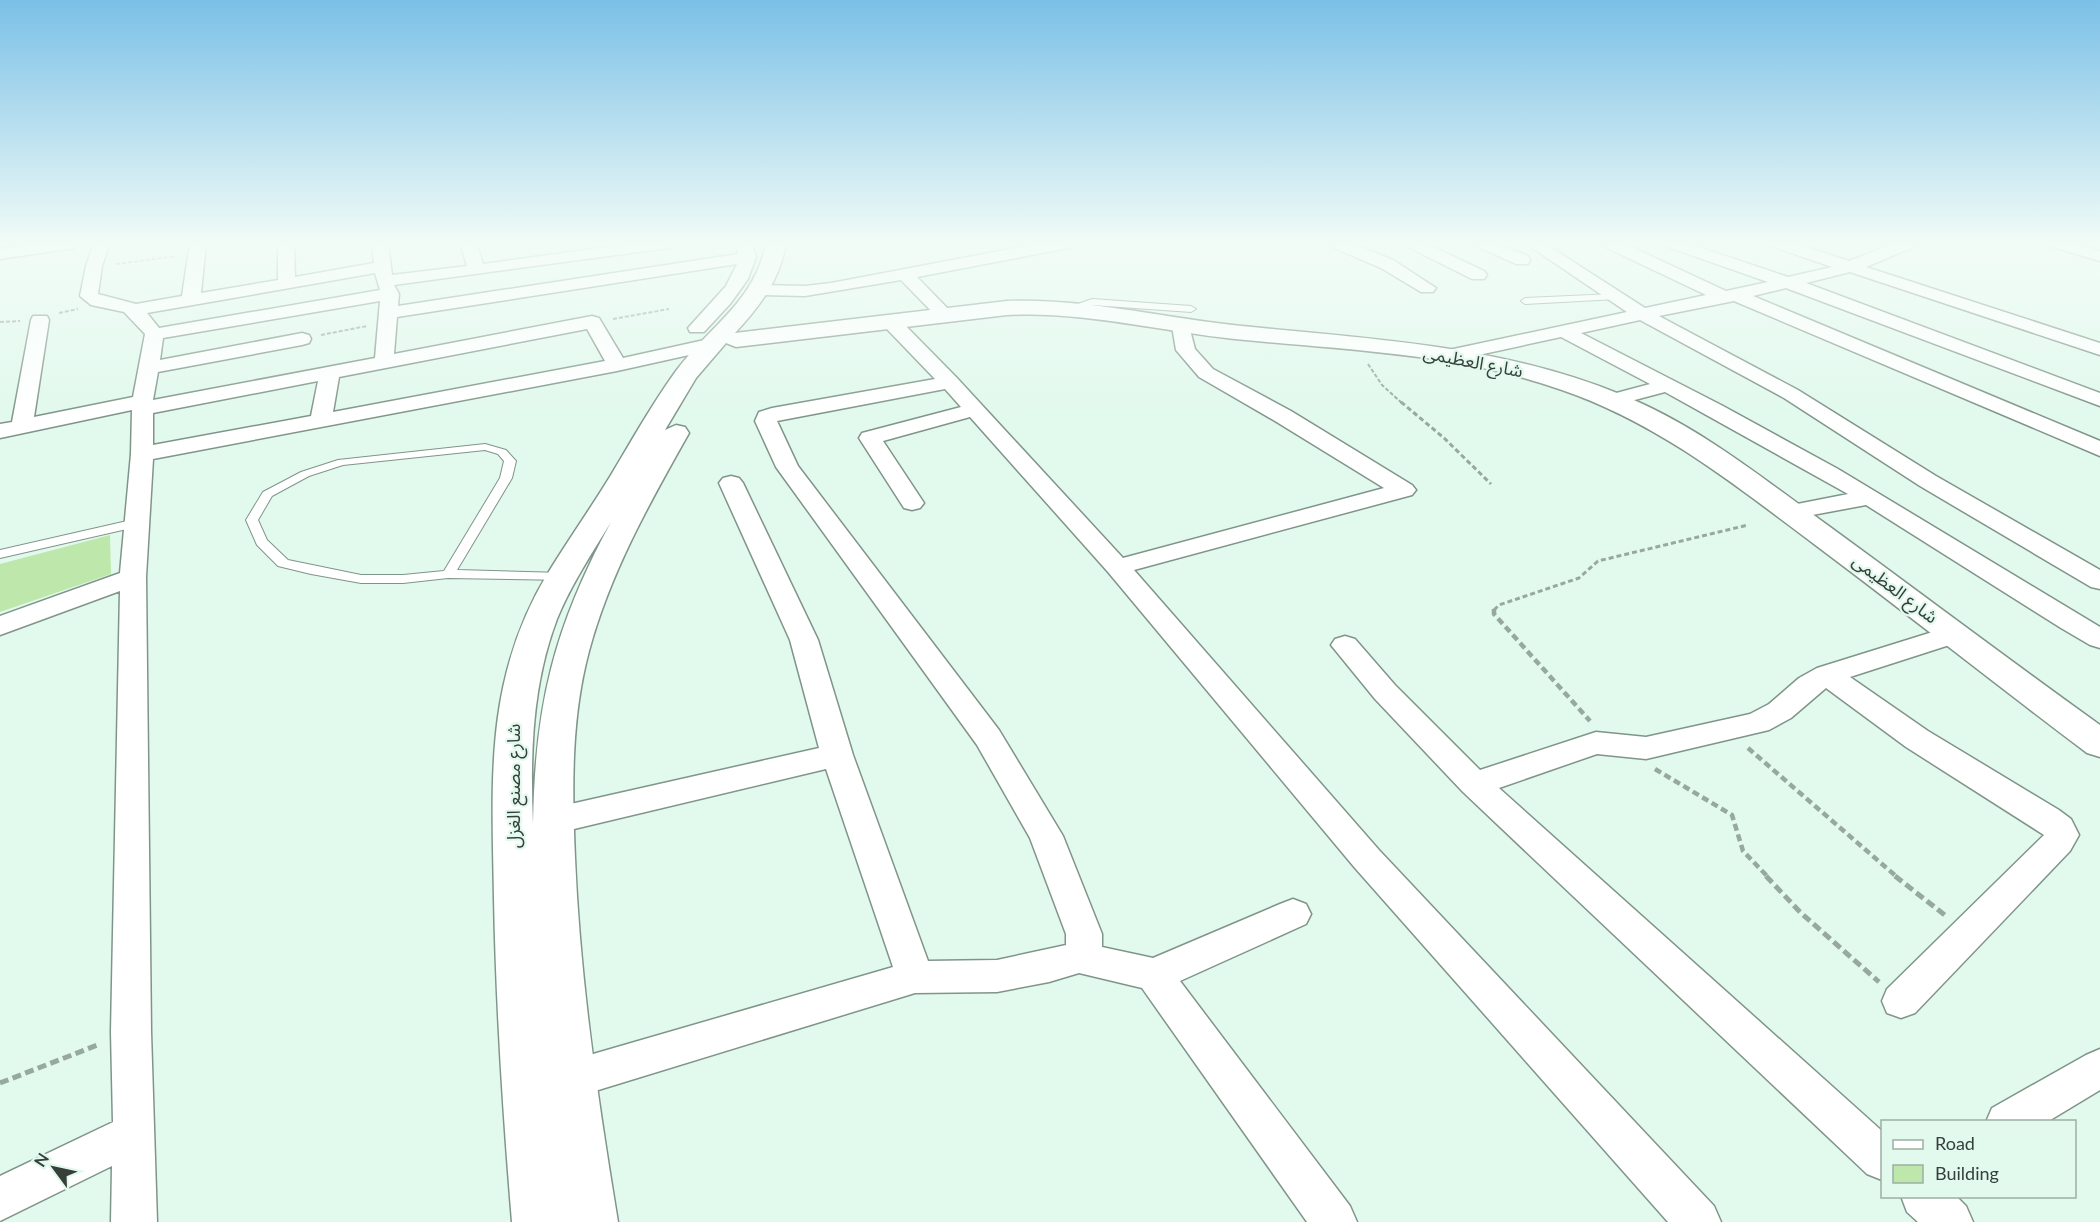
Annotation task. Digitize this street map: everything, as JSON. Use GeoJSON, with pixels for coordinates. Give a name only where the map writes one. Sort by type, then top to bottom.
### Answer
{"type":"FeatureCollection","features":[{"type":"Feature","properties":{"kind":"street"},"geometry":{"type":"LineString","coordinates":[[96,300],[134,310],[154,334],[142,405],[142,454],[133,577],[130,1032],[134,1133],[134,1222]]}},
{"type":"Feature","properties":{"kind":"street"},"geometry":{"type":"LineString","coordinates":[[134,310],[186,300]]}},
{"type":"Feature","properties":{"kind":"street"},"geometry":{"type":"LineString","coordinates":[[254,300],[254,318]]}},
{"type":"Feature","properties":{"kind":"street"},"geometry":{"type":"LineString","coordinates":[[154,334],[299,311],[330,300]]}},
{"type":"Feature","properties":{"kind":"street"},"geometry":{"type":"LineString","coordinates":[[384,363],[389,317],[387,300]]}},
{"type":"Feature","properties":{"kind":"street"},"geometry":{"type":"LineString","coordinates":[[389,317],[483,300]]}},
{"type":"Feature","properties":{"kind":"street"},"geometry":{"type":"LineString","coordinates":[[142,454],[617,365],[738,300]]}},
{"type":"Feature","properties":{"kind":"street","name":"شارع مصنع الغزل"},"geometry":{"type":"LineString","coordinates":[[540,1222],[526,1089],[517,963],[511,757],[516,707],[526,660],[542,617],[563,577],[685,376],[743,300]]}},
{"type":"Feature","properties":{"kind":"street","name":"شارع مصنع الغزل"},"geometry":{"type":"LineString","coordinates":[[590,1222],[569,1080],[559,983],[553,763],[562,687],[582,620],[600,577],[659,463],[706,383],[744,300]]}},
{"type":"Feature","properties":{"kind":"street","name":"شارع العظيمى"},"geometry":{"type":"LineString","coordinates":[[768,300],[891,322],[1027,306],[1186,318],[1358,345],[1451,355],[1502,365],[1562,382],[1612,400],[1685,438],[1791,512],[1955,634],[2021,687],[2100,744]]}},
{"type":"Feature","properties":{"kind":"street"},"geometry":{"type":"LineString","coordinates":[[930,300],[945,315]]}},
{"type":"Feature","properties":{"kind":"street"},"geometry":{"type":"LineString","coordinates":[[1619,300],[1791,394],[1928,481],[2100,581]]}},
{"type":"Feature","properties":{"kind":"street"},"geometry":{"type":"LineString","coordinates":[[1451,355],[1711,300]]}},
{"type":"Feature","properties":{"kind":"street"},"geometry":{"type":"LineString","coordinates":[[1741,300],[2100,449]]}},
{"type":"Feature","properties":{"kind":"street"},"geometry":{"type":"LineString","coordinates":[[1832,300],[2100,400]]}},
{"type":"Feature","properties":{"kind":"street"},"geometry":{"type":"LineString","coordinates":[[1947,300],[2100,349]]}},
{"type":"Feature","properties":{"kind":"street"},"geometry":{"type":"LineString","coordinates":[[293,379],[302,339],[299,311]]}},
{"type":"Feature","properties":{"kind":"street"},"geometry":{"type":"LineString","coordinates":[[1923,334],[1984,312]]}},
{"type":"Feature","properties":{"kind":"street"},"geometry":{"type":"LineString","coordinates":[[1117,567],[1404,490],[1293,422],[1206,373],[1186,350],[1186,318]]}},
{"type":"Feature","properties":{"kind":"street"},"geometry":{"type":"LineString","coordinates":[[10,429],[28,399],[40,320]]}},
{"type":"Feature","properties":{"kind":"street"},"geometry":{"type":"LineString","coordinates":[[10,429],[330,373],[592,322],[617,365]]}},
{"type":"Feature","properties":{"kind":"street"},"geometry":{"type":"LineString","coordinates":[[891,322],[950,382],[1117,567],[1367,859],[1698,1222]]}},
{"type":"Feature","properties":{"kind":"street"},"geometry":{"type":"LineString","coordinates":[[1561,330],[1777,443],[1870,497],[1994,576],[2100,639]]}},
{"type":"Feature","properties":{"kind":"street"},"geometry":{"type":"LineString","coordinates":[[148,368],[302,339]]}},
{"type":"Feature","properties":{"kind":"street"},"geometry":{"type":"LineString","coordinates":[[440,397],[443,352]]}},
{"type":"Feature","properties":{"kind":"street"},"geometry":{"type":"LineString","coordinates":[[321,419],[330,373]]}},
{"type":"Feature","properties":{"kind":"street"},"geometry":{"type":"LineString","coordinates":[[950,382],[772,414],[767,417],[766,421],[788,467],[994,747],[1046,836],[1084,934],[1084,948],[1079,957]]}},
{"type":"Feature","properties":{"kind":"street"},"geometry":{"type":"LineString","coordinates":[[1612,400],[1668,385]]}},
{"type":"Feature","properties":{"kind":"street"},"geometry":{"type":"LineString","coordinates":[[912,503],[870,438],[973,410]]}},
{"type":"Feature","properties":{"kind":"street"},"geometry":{"type":"LineString","coordinates":[[731,483],[804,640],[837,755],[915,977]]}},
{"type":"Feature","properties":{"kind":"street"},"geometry":{"type":"LineString","coordinates":[[1791,512],[1870,497]]}},
{"type":"Feature","properties":{"kind":"street"},"geometry":{"type":"LineString","coordinates":[[0,626],[133,577]]}},
{"type":"Feature","properties":{"kind":"street"},"geometry":{"type":"LineString","coordinates":[[563,577],[600,577]]}},
{"type":"Feature","properties":{"kind":"street"},"geometry":{"type":"LineString","coordinates":[[1474,784],[1590,745],[1611,744],[1646,748],[1758,723],[1780,711],[1809,685],[1827,675],[1955,634]]}},
{"type":"Feature","properties":{"kind":"street"},"geometry":{"type":"LineString","coordinates":[[1345,645],[1385,692],[1474,784],[1881,1158]]}},
{"type":"Feature","properties":{"kind":"street"},"geometry":{"type":"LineString","coordinates":[[1827,675],[1917,739],[2059,828],[2062,835],[2058,842],[1901,1001]]}},
{"type":"Feature","properties":{"kind":"street"},"geometry":{"type":"LineString","coordinates":[[553,821],[837,755]]}},
{"type":"Feature","properties":{"kind":"street"},"geometry":{"type":"LineString","coordinates":[[569,1080],[915,977],[997,976],[1049,966],[1079,957],[1154,975],[1293,914]]}},
{"type":"Feature","properties":{"kind":"street"},"geometry":{"type":"LineString","coordinates":[[1154,975],[1334,1222]]}},
{"type":"Feature","properties":{"kind":"street"},"geometry":{"type":"LineString","coordinates":[[2010,1120],[2100,1068]]}},
{"type":"Feature","properties":{"kind":"street"},"geometry":{"type":"LineString","coordinates":[[0,1199],[134,1133]]}},
{"type":"Feature","properties":{"kind":"street"},"geometry":{"type":"LineString","coordinates":[[1924,1198],[1950,1222]]}},
{"type":"Feature","properties":{"kind":"lane"},"geometry":{"type":"LineString","coordinates":[[1525,301],[1547,300]]}},
{"type":"Feature","properties":{"kind":"lane"},"geometry":{"type":"LineString","coordinates":[[448,574],[506,478],[510,461],[502,452],[485,447],[342,462],[305,474],[267,494],[252,520],[261,542],[283,563],[311,570],[361,579],[403,579],[448,574],[563,577]]}},
{"type":"Feature","properties":{"kind":"lane"},"geometry":{"type":"LineString","coordinates":[[0,554],[136,523]]}},
{"type":"Feature","properties":{"kind":"path"},"geometry":{"type":"LineString","coordinates":[[40,320],[102,303]]}},
{"type":"Feature","properties":{"kind":"path"},"geometry":{"type":"LineString","coordinates":[[592,322],[669,309]]}},
{"type":"Feature","properties":{"kind":"path"},"geometry":{"type":"LineString","coordinates":[[302,339],[389,317]]}},
{"type":"Feature","properties":{"kind":"path"},"geometry":{"type":"LineString","coordinates":[[1358,345],[1377,382],[1394,399],[1437,432],[1491,484]]}},
{"type":"Feature","properties":{"kind":"path"},"geometry":{"type":"LineString","coordinates":[[1748,525],[1598,561],[1579,578],[1499,605],[1494,609],[1494,614],[1611,744],[1732,815],[1743,851],[1801,913],[1901,1001]]}},
{"type":"Feature","properties":{"kind":"path"},"geometry":{"type":"LineString","coordinates":[[1728,730],[1878,863],[1968,933]]}},
{"type":"Feature","properties":{"kind":"path"},"geometry":{"type":"LineString","coordinates":[[0,1083],[130,1032]]}},
{"type":"Feature","properties":{"kind":"building"},"geometry":{"type":"Polygon","coordinates":[[[110,535],[111,574],[0,612],[0,564],[110,535]]]}}]}
